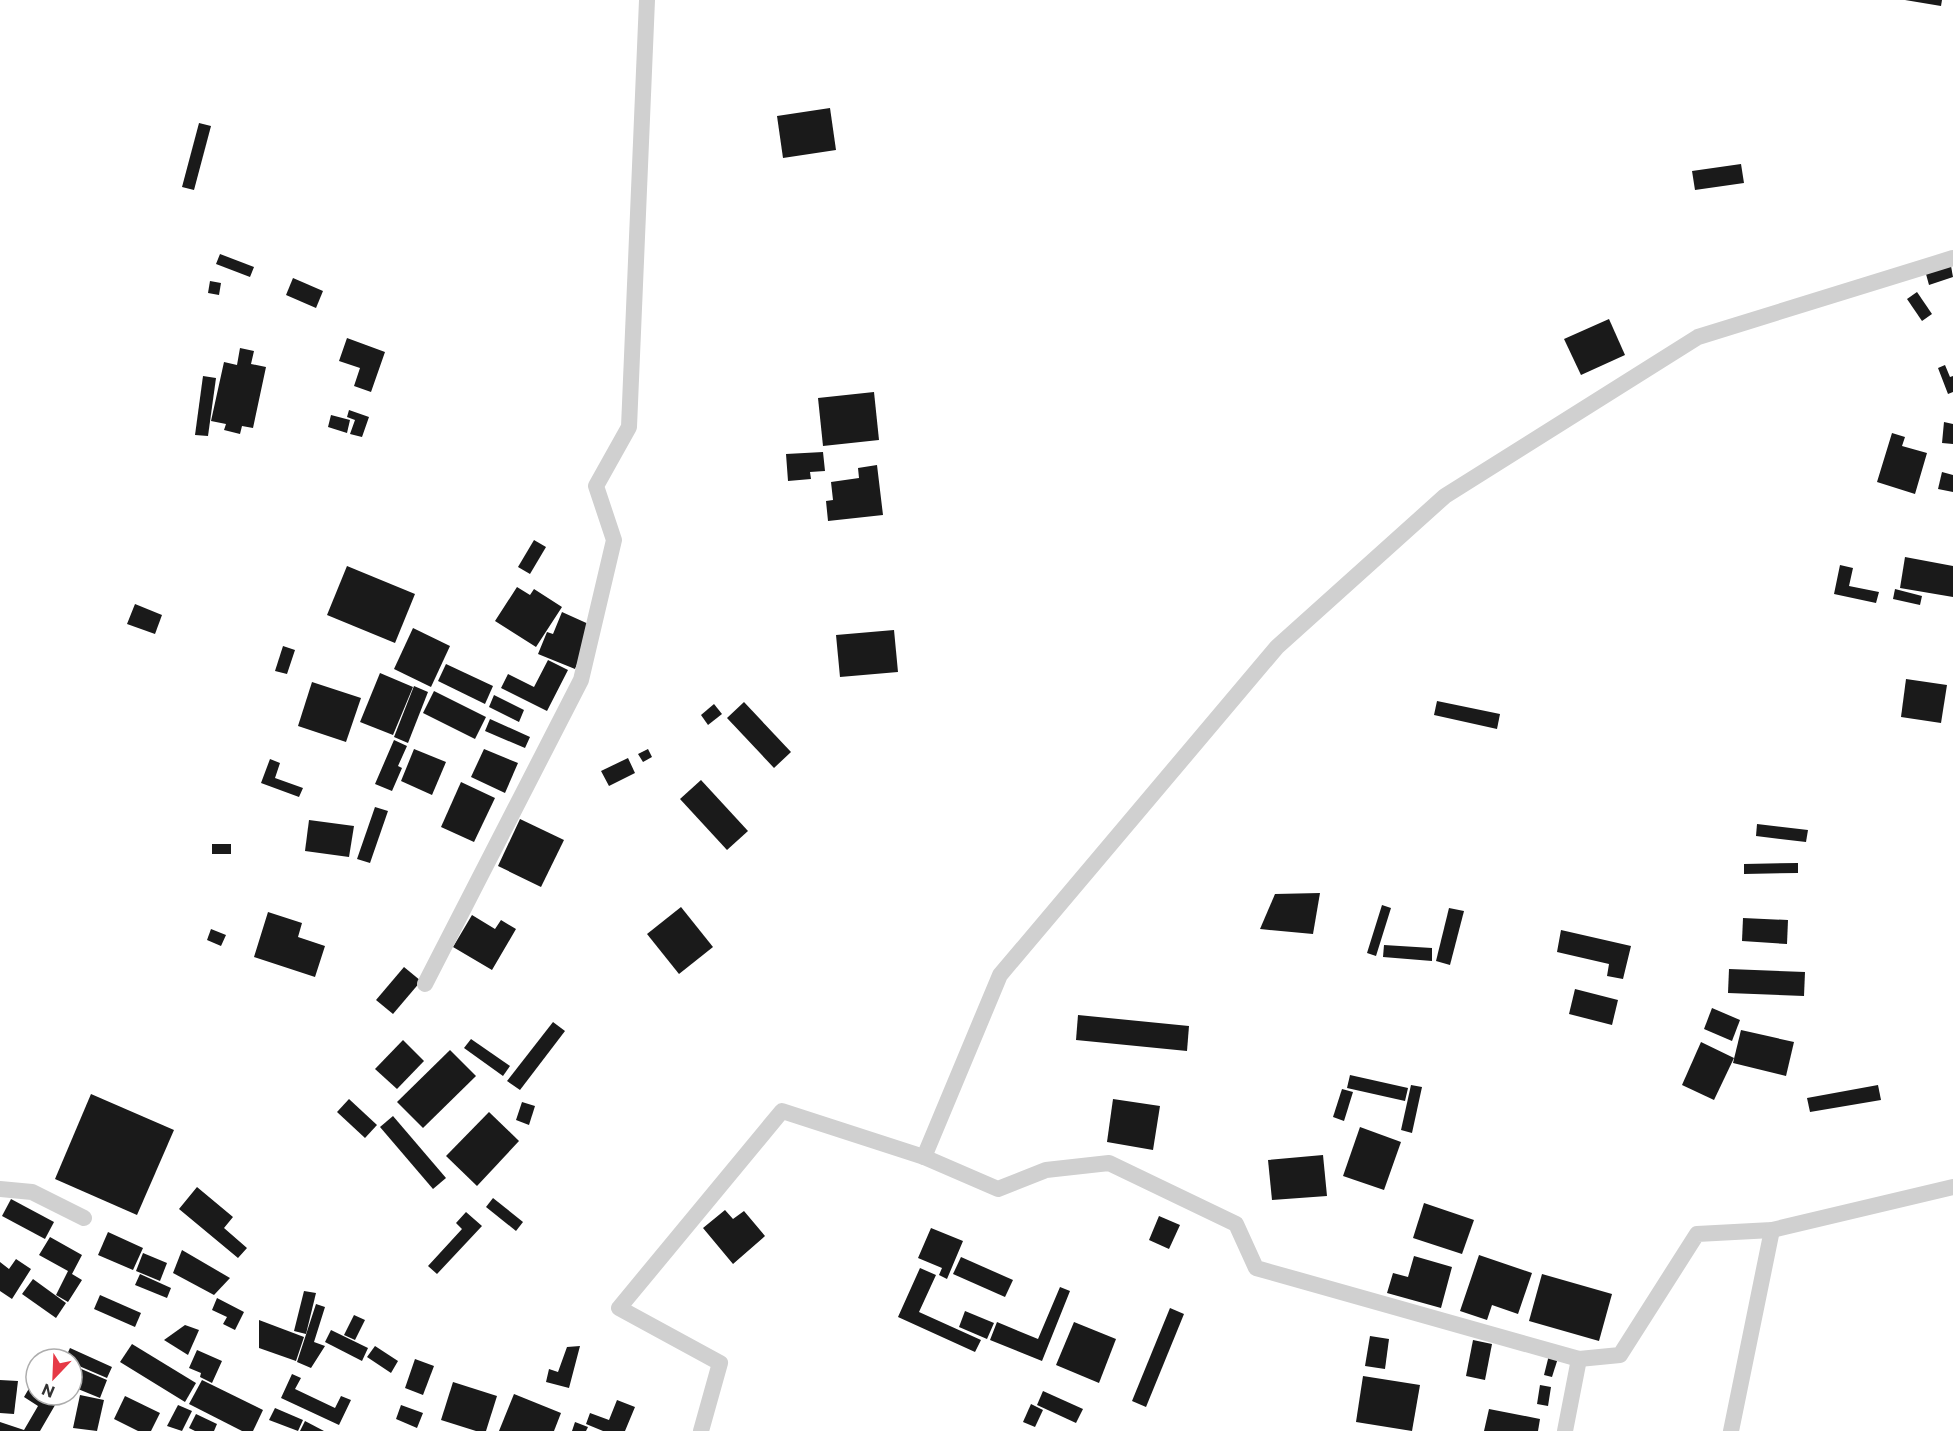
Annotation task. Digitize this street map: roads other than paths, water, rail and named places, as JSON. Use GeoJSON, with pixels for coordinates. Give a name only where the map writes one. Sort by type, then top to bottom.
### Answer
{"type":"FeatureCollection","features":[{"type":"Feature","properties":{"kind":"street"},"geometry":{"type":"LineString","coordinates":[[425,984],[580,680],[614,540],[596,486],[628,427],[647,0]]}},
{"type":"Feature","properties":{"kind":"street"},"geometry":{"type":"LineString","coordinates":[[924,1157],[1000,975],[1277,647],[1445,496],[1698,337],[1953,258]]}},
{"type":"Feature","properties":{"kind":"street"},"geometry":{"type":"LineString","coordinates":[[701,1431],[720,1363],[619,1308],[782,1111],[924,1157],[998,1189],[1046,1170],[1109,1163],[1236,1224],[1256,1268],[1579,1359],[1620,1355],[1697,1234],[1772,1230],[1953,1187]]}},
{"type":"Feature","properties":{"kind":"street"},"geometry":{"type":"LineString","coordinates":[[0,1189],[32,1192],[84,1218]]}},
{"type":"Feature","properties":{"kind":"street"},"geometry":{"type":"LineString","coordinates":[[1731,1431],[1772,1230]]}},
{"type":"Feature","properties":{"kind":"street"},"geometry":{"type":"LineString","coordinates":[[1565,1431],[1579,1359]]}}]}
